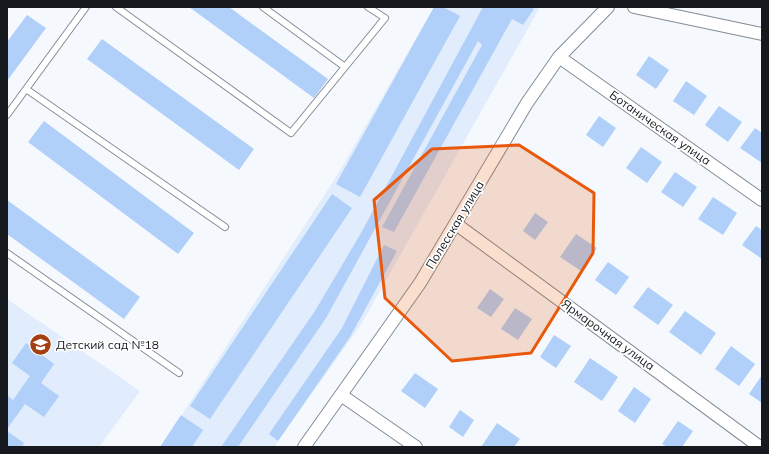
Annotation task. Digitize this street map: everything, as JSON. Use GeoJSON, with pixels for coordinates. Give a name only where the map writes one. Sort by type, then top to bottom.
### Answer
{"type":"FeatureCollection","features":[{"type":"Feature","properties":{"kind":"street","name":"Полесская улица"},"geometry":{"type":"LineString","coordinates":[[304,447],[420,283],[527,103],[558,57],[608,7]]}},
{"type":"Feature","properties":{"kind":"street"},"geometry":{"type":"LineString","coordinates":[[634,7],[762,34]]}},
{"type":"Feature","properties":{"kind":"street","name":"Ботаническая улица"},"geometry":{"type":"LineString","coordinates":[[558,57],[762,200]]}},
{"type":"Feature","properties":{"kind":"street","name":"Ярмарочная улица"},"geometry":{"type":"LineString","coordinates":[[456,224],[760,447]]}},
{"type":"Feature","properties":{"kind":"street"},"geometry":{"type":"LineString","coordinates":[[341,395],[416,447]]}},
{"type":"Feature","properties":{"kind":"lane"},"geometry":{"type":"LineString","coordinates":[[7,115],[86,7]]}},
{"type":"Feature","properties":{"kind":"lane"},"geometry":{"type":"LineString","coordinates":[[116,7],[291,133],[384,18],[368,7]]}},
{"type":"Feature","properties":{"kind":"lane"},"geometry":{"type":"LineString","coordinates":[[263,7],[345,67]]}},
{"type":"Feature","properties":{"kind":"lane"},"geometry":{"type":"LineString","coordinates":[[26,89],[225,227]]}},
{"type":"Feature","properties":{"kind":"lane"},"geometry":{"type":"LineString","coordinates":[[7,253],[179,372]]}},
{"type":"Feature","properties":{"kind":"highlighted area"},"geometry":{"type":"Polygon","coordinates":[[[519,145],[594,193],[593,253],[531,353],[452,361],[385,298],[374,200],[432,149],[519,145]]]}},
{"type":"Feature","properties":{"kind":"shaded area"},"geometry":{"type":"Polygon","coordinates":[[[434,7],[540,7],[362,323],[274,447],[161,447],[338,174],[434,7]]]}},
{"type":"Feature","properties":{"kind":"shaded area","name":"Детский сад №18"},"geometry":{"type":"Polygon","coordinates":[[[7,299],[140,391],[99,447],[7,447],[7,299]]]}},
{"type":"Feature","properties":{"kind":"building"},"geometry":{"type":"Polygon","coordinates":[[[189,7],[229,7],[328,79],[314,98],[189,7]]]}},
{"type":"Feature","properties":{"kind":"building"},"geometry":{"type":"Polygon","coordinates":[[[434,7],[443,7],[460,16],[360,197],[336,184],[434,7]]]}},
{"type":"Feature","properties":{"kind":"building"},"geometry":{"type":"Polygon","coordinates":[[[483,7],[531,7],[534,9],[523,25],[512,19],[394,232],[382,227],[482,45],[478,41],[326,318],[238,447],[221,447],[315,311],[361,233],[483,7]]]}},
{"type":"Feature","properties":{"kind":"building"},"geometry":{"type":"Polygon","coordinates":[[[27,15],[46,28],[7,81],[7,42],[27,15]]]}},
{"type":"Feature","properties":{"kind":"building"},"geometry":{"type":"Polygon","coordinates":[[[102,39],[254,149],[239,170],[87,59],[102,39]]]}},
{"type":"Feature","properties":{"kind":"building"},"geometry":{"type":"Polygon","coordinates":[[[649,56],[669,70],[656,89],[636,75],[649,56]]]}},
{"type":"Feature","properties":{"kind":"building"},"geometry":{"type":"Polygon","coordinates":[[[686,81],[707,96],[694,115],[673,101],[686,81]]]}},
{"type":"Feature","properties":{"kind":"building"},"geometry":{"type":"Polygon","coordinates":[[[719,106],[742,122],[728,142],[705,125],[719,106]]]}},
{"type":"Feature","properties":{"kind":"building"},"geometry":{"type":"Polygon","coordinates":[[[599,116],[616,128],[603,147],[586,135],[599,116]]]}},
{"type":"Feature","properties":{"kind":"building"},"geometry":{"type":"Polygon","coordinates":[[[44,121],[194,233],[178,254],[28,142],[44,121]]]}},
{"type":"Feature","properties":{"kind":"building"},"geometry":{"type":"Polygon","coordinates":[[[755,128],[762,133],[762,163],[740,148],[755,128]]]}},
{"type":"Feature","properties":{"kind":"building"},"geometry":{"type":"Polygon","coordinates":[[[641,147],[662,162],[647,183],[626,168],[641,147]]]}},
{"type":"Feature","properties":{"kind":"building"},"geometry":{"type":"Polygon","coordinates":[[[675,172],[697,187],[683,207],[661,192],[675,172]]]}},
{"type":"Feature","properties":{"kind":"building"},"geometry":{"type":"Polygon","coordinates":[[[332,194],[352,208],[210,419],[190,406],[332,194]]]}},
{"type":"Feature","properties":{"kind":"building"},"geometry":{"type":"Polygon","coordinates":[[[713,197],[737,213],[723,235],[698,219],[713,197]]]}},
{"type":"Feature","properties":{"kind":"building"},"geometry":{"type":"Polygon","coordinates":[[[7,200],[140,297],[124,319],[7,234],[7,200]]]}},
{"type":"Feature","properties":{"kind":"building"},"geometry":{"type":"Polygon","coordinates":[[[535,213],[548,222],[535,240],[523,231],[535,213]]]}},
{"type":"Feature","properties":{"kind":"building"},"geometry":{"type":"Polygon","coordinates":[[[756,226],[762,230],[762,259],[742,245],[756,226]]]}},
{"type":"Feature","properties":{"kind":"building"},"geometry":{"type":"Polygon","coordinates":[[[576,234],[597,248],[581,271],[560,257],[576,234]]]}},
{"type":"Feature","properties":{"kind":"building"},"geometry":{"type":"Polygon","coordinates":[[[384,245],[397,251],[350,337],[278,441],[269,434],[342,328],[384,245]]]}},
{"type":"Feature","properties":{"kind":"building"},"geometry":{"type":"Polygon","coordinates":[[[608,262],[629,277],[616,295],[595,280],[608,262]]]}},
{"type":"Feature","properties":{"kind":"building"},"geometry":{"type":"Polygon","coordinates":[[[648,287],[673,305],[658,325],[633,307],[648,287]]]}},
{"type":"Feature","properties":{"kind":"building"},"geometry":{"type":"Polygon","coordinates":[[[490,289],[504,299],[491,317],[477,308],[490,289]]]}},
{"type":"Feature","properties":{"kind":"building"},"geometry":{"type":"Polygon","coordinates":[[[515,308],[532,319],[518,340],[501,329],[515,308]]]}},
{"type":"Feature","properties":{"kind":"building"},"geometry":{"type":"Polygon","coordinates":[[[685,311],[716,333],[701,355],[669,332],[685,311]]]}},
{"type":"Feature","properties":{"kind":"building"},"geometry":{"type":"Polygon","coordinates":[[[554,335],[571,346],[556,368],[540,357],[554,335]]]}},
{"type":"Feature","properties":{"kind":"building"},"geometry":{"type":"Polygon","coordinates":[[[26,343],[54,364],[41,383],[59,396],[44,417],[25,404],[7,429],[7,395],[13,400],[30,376],[12,363],[26,343]]]}},
{"type":"Feature","properties":{"kind":"building"},"geometry":{"type":"Polygon","coordinates":[[[731,346],[755,364],[739,386],[715,369],[731,346]]]}},
{"type":"Feature","properties":{"kind":"building"},"geometry":{"type":"Polygon","coordinates":[[[590,358],[618,377],[602,401],[574,382],[590,358]]]}},
{"type":"Feature","properties":{"kind":"building"},"geometry":{"type":"Polygon","coordinates":[[[415,373],[438,389],[425,408],[401,391],[415,373]]]}},
{"type":"Feature","properties":{"kind":"building"},"geometry":{"type":"Polygon","coordinates":[[[762,375],[762,403],[749,394],[762,375]]]}},
{"type":"Feature","properties":{"kind":"building"},"geometry":{"type":"Polygon","coordinates":[[[634,387],[651,399],[635,423],[618,411],[634,387]]]}},
{"type":"Feature","properties":{"kind":"building"},"geometry":{"type":"Polygon","coordinates":[[[460,410],[474,420],[463,437],[449,427],[460,410]]]}},
{"type":"Feature","properties":{"kind":"building"},"geometry":{"type":"Polygon","coordinates":[[[181,415],[203,430],[192,447],[160,447],[181,415]]]}},
{"type":"Feature","properties":{"kind":"building"},"geometry":{"type":"Polygon","coordinates":[[[678,421],[693,431],[682,447],[667,447],[662,444],[678,421]]]}},
{"type":"Feature","properties":{"kind":"building"},"geometry":{"type":"Polygon","coordinates":[[[497,423],[520,439],[514,447],[481,447],[497,423]]]}},
{"type":"Feature","properties":{"kind":"building"},"geometry":{"type":"Polygon","coordinates":[[[7,431],[24,443],[22,447],[7,447],[7,431]]]}},
{"type":"Feature","properties":{"kind":"place","name":"Детский сад №18"},"geometry":{"type":"Point","coordinates":[40,345]}}]}
